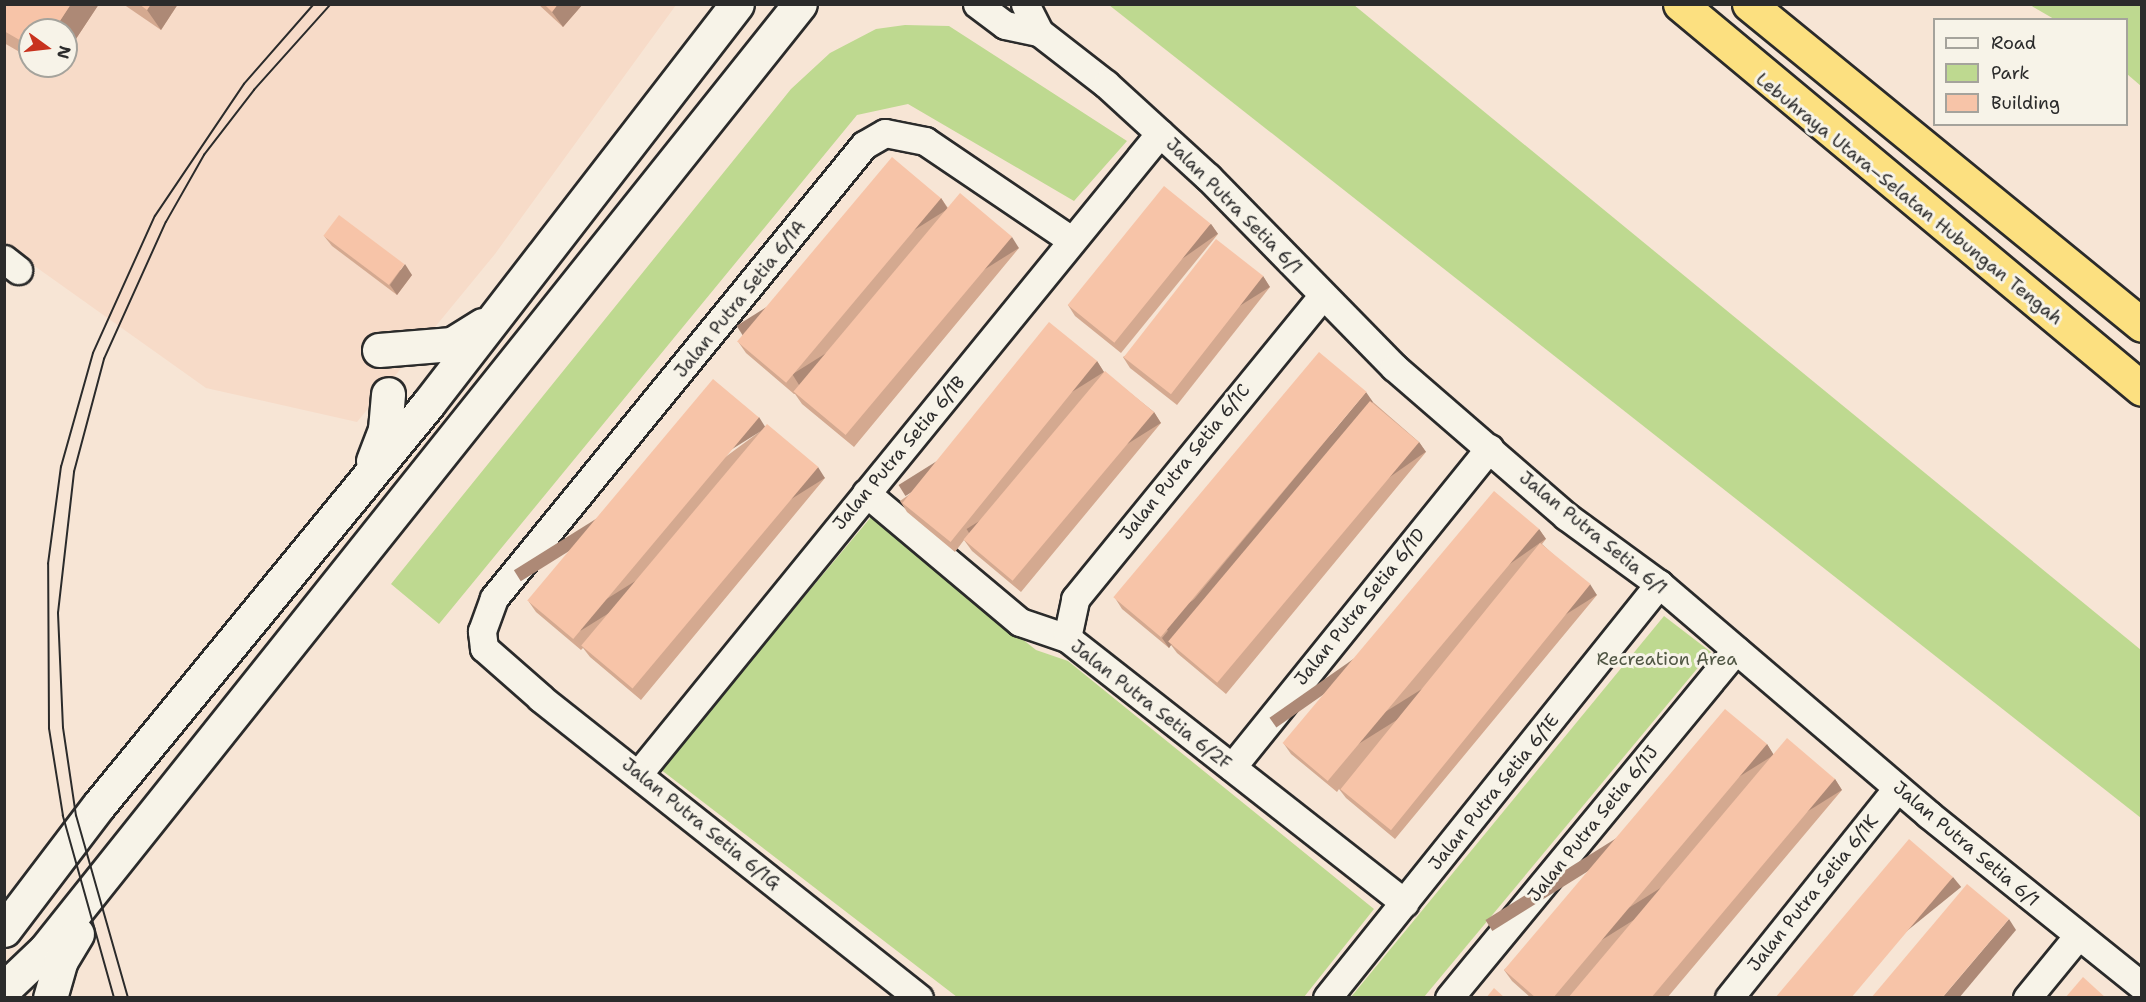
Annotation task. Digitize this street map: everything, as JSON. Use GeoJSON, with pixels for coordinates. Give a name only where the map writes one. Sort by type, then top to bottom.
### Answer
{"type":"FeatureCollection","features":[{"type":"Feature","properties":{"kind":"highway","name":"Lebuhraya Utara–Selatan Hubungan Tengah"},"geometry":{"type":"LineString","coordinates":[[1680,4],[2142,389]]}},
{"type":"Feature","properties":{"kind":"highway"},"geometry":{"type":"LineString","coordinates":[[1749,4],[2142,325]]}},
{"type":"Feature","properties":{"kind":"main road"},"geometry":{"type":"LineString","coordinates":[[4,930],[99,805],[428,404],[736,4]]}},
{"type":"Feature","properties":{"kind":"main road"},"geometry":{"type":"LineString","coordinates":[[4,989],[45,950],[800,4]]}},
{"type":"Feature","properties":{"kind":"main road"},"geometry":{"type":"LineString","coordinates":[[777,31],[814,4]]}},
{"type":"Feature","properties":{"kind":"main road"},"geometry":{"type":"LineString","coordinates":[[380,350],[452,344],[494,319]]}},
{"type":"Feature","properties":{"kind":"main road"},"geometry":{"type":"LineString","coordinates":[[428,404],[490,393]]}},
{"type":"Feature","properties":{"kind":"main road"},"geometry":{"type":"LineString","coordinates":[[364,483],[385,429],[388,394]]}},
{"type":"Feature","properties":{"kind":"main road"},"geometry":{"type":"LineString","coordinates":[[427,473],[432,437],[428,404]]}},
{"type":"Feature","properties":{"kind":"main road"},"geometry":{"type":"LineString","coordinates":[[4,896],[99,805]]}},
{"type":"Feature","properties":{"kind":"main road"},"geometry":{"type":"LineString","coordinates":[[50,998],[60,962],[145,825]]}},
{"type":"Feature","properties":{"kind":"street"},"geometry":{"type":"LineString","coordinates":[[977,4],[1005,25],[1039,32]]}},
{"type":"Feature","properties":{"kind":"street"},"geometry":{"type":"LineString","coordinates":[[1025,4],[1039,32]]}},
{"type":"Feature","properties":{"kind":"street","name":"Jalan Putra Setia 6/1"},"geometry":{"type":"LineString","coordinates":[[1039,32],[1160,133],[1394,367],[1566,516],[1659,584],[2077,937],[2142,986]]}},
{"type":"Feature","properties":{"kind":"street","name":"Jalan Putra Setia 6/1A"},"geometry":{"type":"LineString","coordinates":[[484,648],[485,613],[494,598],[864,145],[885,133],[924,141],[1070,239]]}},
{"type":"Feature","properties":{"kind":"street","name":"Jalan Putra Setia 6/1B"},"geometry":{"type":"LineString","coordinates":[[639,773],[1070,239],[1160,133]]}},
{"type":"Feature","properties":{"kind":"street","name":"Jalan Putra Setia 6/1C"},"geometry":{"type":"LineString","coordinates":[[1067,638],[1074,598],[1322,296]]}},
{"type":"Feature","properties":{"kind":"street","name":"Jalan Putra Setia 6/1D"},"geometry":{"type":"LineString","coordinates":[[1232,767],[1489,448]]}},
{"type":"Feature","properties":{"kind":"street","name":"Jalan Putra Setia 6/2F"},"geometry":{"type":"LineString","coordinates":[[866,494],[1020,622],[1067,638],[1405,903]]}},
{"type":"Feature","properties":{"kind":"street","name":"Jalan Putra Setia 6/1E"},"geometry":{"type":"LineString","coordinates":[[1327,998],[1659,584]]}},
{"type":"Feature","properties":{"kind":"street","name":"Jalan Putra Setia 6/1G"},"geometry":{"type":"LineString","coordinates":[[484,648],[919,998]]}},
{"type":"Feature","properties":{"kind":"street","name":"Jalan Putra Setia 6/1J"},"geometry":{"type":"LineString","coordinates":[[1449,998],[1736,650]]}},
{"type":"Feature","properties":{"kind":"street","name":"Jalan Putra Setia 6/1K"},"geometry":{"type":"LineString","coordinates":[[1729,998],[1898,788]]}},
{"type":"Feature","properties":{"kind":"street"},"geometry":{"type":"LineString","coordinates":[[2027,998],[2077,937]]}},
{"type":"Feature","properties":{"kind":"shaded area"},"geometry":{"type":"Polygon","coordinates":[[[4,5],[676,5],[495,254],[357,422],[206,388],[5,245],[4,5]]]}},
{"type":"Feature","properties":{"kind":"green space"},"geometry":{"type":"Polygon","coordinates":[[[1109,5],[1354,5],[2141,650],[2141,818],[1109,5]]]}},
{"type":"Feature","properties":{"kind":"green space"},"geometry":{"type":"Polygon","coordinates":[[[2030,5],[2141,5],[2141,86],[2128,75],[2128,18],[2052,18],[2030,5]]]}},
{"type":"Feature","properties":{"kind":"green space"},"geometry":{"type":"Polygon","coordinates":[[[905,25],[949,26],[1127,141],[1074,201],[908,104],[857,115],[439,624],[391,584],[791,89],[830,53],[876,29],[905,25]]]}},
{"type":"Feature","properties":{"kind":"green space"},"geometry":{"type":"Polygon","coordinates":[[[871,517],[1036,650],[1068,661],[1374,909],[1304,997],[957,997],[660,769],[871,517]]]}},
{"type":"Feature","properties":{"kind":"green space","name":"Recreation Area"},"geometry":{"type":"Polygon","coordinates":[[[1664,616],[1711,652],[1424,997],[1351,997],[1664,616]]]}},
{"type":"Feature","properties":{"kind":"building"},"geometry":{"type":"Polygon","coordinates":[[[4,4],[71,4],[62,18],[18,18],[18,39],[4,31],[4,4]]]}},
{"type":"Feature","properties":{"kind":"building"},"geometry":{"type":"Polygon","coordinates":[[[139,4],[151,4],[147,10],[139,4]]]}},
{"type":"Feature","properties":{"kind":"building"},"geometry":{"type":"Polygon","coordinates":[[[544,4],[558,4],[552,12],[544,4]]]}},
{"type":"Feature","properties":{"kind":"building"},"geometry":{"type":"Polygon","coordinates":[[[892,157],[941,198],[786,383],[737,342],[892,157]]]}},
{"type":"Feature","properties":{"kind":"building"},"geometry":{"type":"Polygon","coordinates":[[[1164,186],[1211,224],[1114,343],[1068,305],[1164,186]]]}},
{"type":"Feature","properties":{"kind":"building"},"geometry":{"type":"Polygon","coordinates":[[[960,193],[1012,237],[846,435],[794,391],[960,193]]]}},
{"type":"Feature","properties":{"kind":"building"},"geometry":{"type":"Polygon","coordinates":[[[339,215],[404,264],[389,285],[323,236],[339,215]]]}},
{"type":"Feature","properties":{"kind":"building"},"geometry":{"type":"Polygon","coordinates":[[[1216,239],[1263,276],[1171,394],[1124,357],[1216,239]]]}},
{"type":"Feature","properties":{"kind":"building"},"geometry":{"type":"Polygon","coordinates":[[[1049,322],[1097,361],[951,542],[902,503],[1049,322]]]}},
{"type":"Feature","properties":{"kind":"building"},"geometry":{"type":"Polygon","coordinates":[[[1319,352],[1366,392],[1161,637],[1113,597],[1319,352]]]}},
{"type":"Feature","properties":{"kind":"building"},"geometry":{"type":"Polygon","coordinates":[[[1105,371],[1154,412],[1013,581],[964,540],[1105,371]]]}},
{"type":"Feature","properties":{"kind":"building"},"geometry":{"type":"Polygon","coordinates":[[[713,379],[759,418],[573,639],[527,600],[713,379]]]}},
{"type":"Feature","properties":{"kind":"building"},"geometry":{"type":"Polygon","coordinates":[[[1370,401],[1419,442],[1217,683],[1168,642],[1370,401]]]}},
{"type":"Feature","properties":{"kind":"building"},"geometry":{"type":"Polygon","coordinates":[[[767,424],[818,467],[633,688],[581,645],[767,424]]]}},
{"type":"Feature","properties":{"kind":"building"},"geometry":{"type":"Polygon","coordinates":[[[1494,491],[1539,529],[1328,781],[1283,743],[1494,491]]]}},
{"type":"Feature","properties":{"kind":"building"},"geometry":{"type":"Polygon","coordinates":[[[1540,543],[1591,584],[1391,830],[1341,789],[1540,543]]]}},
{"type":"Feature","properties":{"kind":"building"},"geometry":{"type":"Polygon","coordinates":[[[1725,709],[1767,744],[1553,998],[1536,998],[1504,970],[1725,709]]]}},
{"type":"Feature","properties":{"kind":"building"},"geometry":{"type":"Polygon","coordinates":[[[1787,738],[1835,779],[1651,998],[1568,998],[1787,738]]]}},
{"type":"Feature","properties":{"kind":"building"},"geometry":{"type":"Polygon","coordinates":[[[1909,839],[1953,877],[1851,998],[1775,998],[1909,839]]]}},
{"type":"Feature","properties":{"kind":"building"},"geometry":{"type":"Polygon","coordinates":[[[1967,884],[2009,919],[1942,998],[1871,998],[1967,884]]]}},
{"type":"Feature","properties":{"kind":"building"},"geometry":{"type":"Polygon","coordinates":[[[2083,977],[2106,998],[2065,998],[2083,977]]]}},
{"type":"Feature","properties":{"kind":"building"},"geometry":{"type":"Polygon","coordinates":[[[1494,988],[1505,998],[1486,998],[1494,988]]]}},
{"type":"Feature","properties":{"kind":"tram line"},"geometry":{"type":"LineString","coordinates":[[114,998],[63,816],[49,729],[48,564],[61,467],[93,353],[155,216],[244,84],[314,4]]}},
{"type":"Feature","properties":{"kind":"tram line"},"geometry":{"type":"LineString","coordinates":[[128,998],[76,816],[63,728],[58,613],[74,472],[104,359],[166,222],[204,155],[254,90],[331,4]]}}]}
